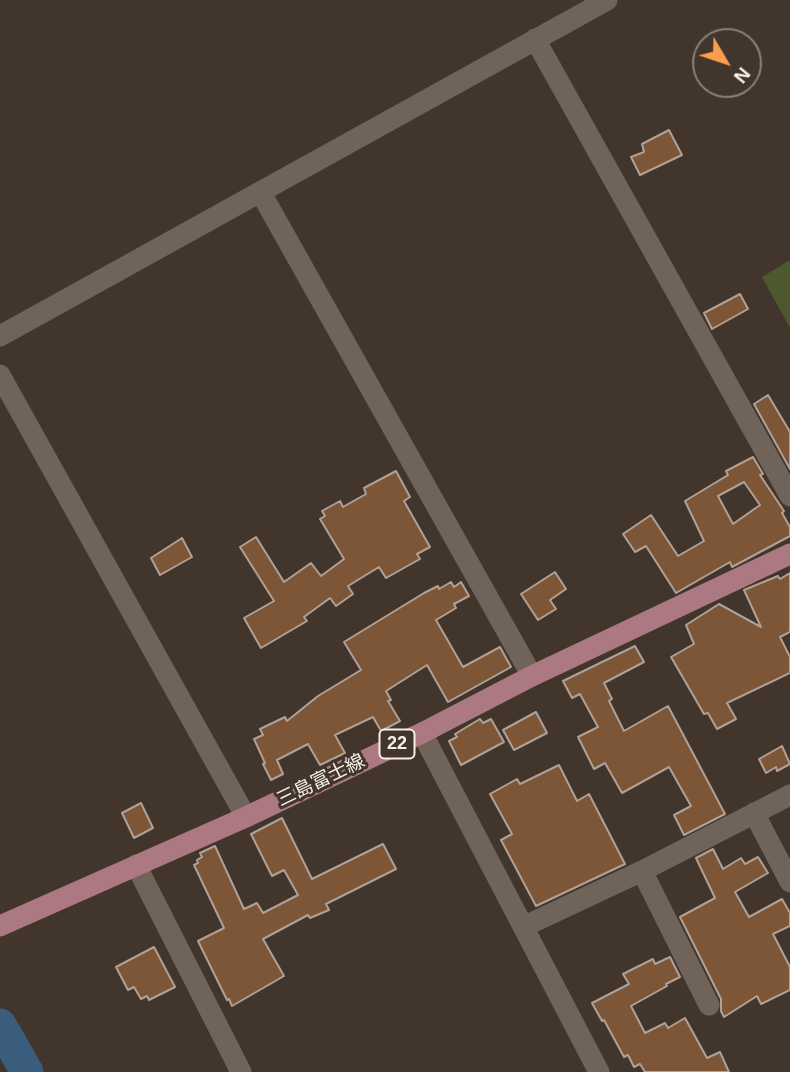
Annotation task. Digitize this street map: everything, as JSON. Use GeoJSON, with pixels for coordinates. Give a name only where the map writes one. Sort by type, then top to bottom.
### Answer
{"type":"FeatureCollection","features":[{"type":"Feature","properties":{"kind":"main road","name":"三島富士線"},"geometry":{"type":"LineString","coordinates":[[0,926],[246,817],[422,733],[532,676],[790,554]]}},
{"type":"Feature","properties":{"kind":"street"},"geometry":{"type":"LineString","coordinates":[[0,337],[607,0]]}},
{"type":"Feature","properties":{"kind":"street"},"geometry":{"type":"LineString","coordinates":[[535,39],[790,496]]}},
{"type":"Feature","properties":{"kind":"street"},"geometry":{"type":"LineString","coordinates":[[261,193],[532,676]]}},
{"type":"Feature","properties":{"kind":"street"},"geometry":{"type":"LineString","coordinates":[[0,375],[246,817]]}},
{"type":"Feature","properties":{"kind":"street"},"geometry":{"type":"LineString","coordinates":[[422,733],[599,1072]]}},
{"type":"Feature","properties":{"kind":"street"},"geometry":{"type":"LineString","coordinates":[[525,926],[642,871],[790,795]]}},
{"type":"Feature","properties":{"kind":"street"},"geometry":{"type":"LineString","coordinates":[[754,813],[790,882]]}},
{"type":"Feature","properties":{"kind":"street"},"geometry":{"type":"LineString","coordinates":[[136,864],[242,1072]]}},
{"type":"Feature","properties":{"kind":"street"},"geometry":{"type":"LineString","coordinates":[[642,871],[709,1005]]}},
{"type":"Feature","properties":{"kind":"green space"},"geometry":{"type":"Polygon","coordinates":[[[790,260],[790,328],[762,277],[790,260]]]}},
{"type":"Feature","properties":{"kind":"building"},"geometry":{"type":"Polygon","coordinates":[[[669,130],[682,155],[640,175],[631,157],[644,152],[642,144],[669,130]]]}},
{"type":"Feature","properties":{"kind":"building"},"geometry":{"type":"Polygon","coordinates":[[[740,294],[748,309],[712,329],[704,313],[740,294]]]}},
{"type":"Feature","properties":{"kind":"building"},"geometry":{"type":"Polygon","coordinates":[[[768,395],[790,432],[790,469],[754,404],[768,395]]]}},
{"type":"Feature","properties":{"kind":"building"},"geometry":{"type":"Polygon","coordinates":[[[753,457],[763,474],[760,475],[784,511],[782,513],[790,527],[790,536],[732,567],[730,562],[676,593],[646,546],[635,552],[623,534],[651,515],[678,556],[704,541],[685,501],[728,475],[726,471],[753,457]],[[744,482],[718,496],[733,524],[760,505],[744,482]]]}},
{"type":"Feature","properties":{"kind":"building"},"geometry":{"type":"Polygon","coordinates":[[[396,471],[410,497],[404,501],[430,547],[417,554],[420,559],[386,578],[379,567],[348,586],[353,594],[336,606],[330,598],[304,617],[307,621],[261,648],[244,618],[274,601],[240,547],[256,537],[284,582],[311,563],[321,576],[344,559],[320,519],[325,516],[322,511],[340,501],[343,507],[366,494],[364,488],[396,471]]]}},
{"type":"Feature","properties":{"kind":"building"},"geometry":{"type":"Polygon","coordinates":[[[182,538],[192,557],[160,575],[151,558],[182,538]]]}},
{"type":"Feature","properties":{"kind":"building"},"geometry":{"type":"Polygon","coordinates":[[[555,572],[566,589],[550,600],[556,609],[538,620],[521,594],[555,572]]]}},
{"type":"Feature","properties":{"kind":"building"},"geometry":{"type":"Polygon","coordinates":[[[790,573],[790,632],[780,637],[790,657],[790,673],[727,703],[736,719],[717,729],[708,713],[704,714],[671,657],[694,644],[686,625],[719,604],[761,627],[744,590],[778,576],[780,579],[790,573]]]}},
{"type":"Feature","properties":{"kind":"building"},"geometry":{"type":"Polygon","coordinates":[[[451,582],[454,587],[461,582],[469,596],[454,604],[456,608],[436,620],[463,667],[500,647],[511,667],[448,702],[427,665],[386,691],[391,700],[388,701],[400,721],[381,731],[373,717],[335,735],[345,753],[320,765],[308,744],[277,760],[283,774],[271,780],[254,739],[263,735],[260,729],[285,717],[287,721],[318,696],[361,670],[344,642],[424,593],[451,582]]]}},
{"type":"Feature","properties":{"kind":"building"},"geometry":{"type":"Polygon","coordinates":[[[635,646],[644,662],[604,683],[612,699],[609,701],[624,731],[668,706],[725,814],[684,835],[674,815],[691,806],[669,767],[622,793],[605,763],[594,769],[578,737],[598,727],[580,694],[572,698],[563,681],[635,646]]]}},
{"type":"Feature","properties":{"kind":"building"},"geometry":{"type":"Polygon","coordinates":[[[536,712],[547,733],[514,750],[503,730],[536,712]]]}},
{"type":"Feature","properties":{"kind":"building"},"geometry":{"type":"Polygon","coordinates":[[[480,719],[483,723],[491,719],[504,742],[461,765],[449,741],[457,737],[455,734],[480,719]]]}},
{"type":"Feature","properties":{"kind":"building"},"geometry":{"type":"Polygon","coordinates":[[[782,746],[790,764],[777,771],[776,767],[766,773],[759,759],[782,746]]]}},
{"type":"Feature","properties":{"kind":"building"},"geometry":{"type":"Polygon","coordinates":[[[559,765],[577,801],[589,794],[625,864],[536,906],[501,840],[512,834],[490,794],[517,779],[520,784],[559,765]]]}},
{"type":"Feature","properties":{"kind":"building"},"geometry":{"type":"Polygon","coordinates":[[[141,803],[153,828],[134,838],[122,813],[141,803]]]}},
{"type":"Feature","properties":{"kind":"building"},"geometry":{"type":"Polygon","coordinates":[[[282,818],[312,879],[383,844],[396,869],[326,904],[329,910],[310,918],[308,915],[263,939],[284,976],[232,1006],[198,941],[224,928],[194,865],[202,857],[200,853],[215,846],[244,909],[257,903],[263,913],[298,895],[284,870],[272,876],[251,834],[282,818]]]}},
{"type":"Feature","properties":{"kind":"building"},"geometry":{"type":"Polygon","coordinates":[[[713,849],[723,869],[741,858],[745,864],[758,857],[768,873],[735,892],[749,917],[782,899],[790,913],[790,926],[773,934],[790,967],[790,990],[761,1004],[757,996],[724,1017],[721,999],[680,917],[715,898],[696,858],[713,849]]]}},
{"type":"Feature","properties":{"kind":"building"},"geometry":{"type":"Polygon","coordinates":[[[154,947],[175,987],[149,1000],[147,996],[141,999],[134,987],[128,990],[116,967],[154,947]]]}},
{"type":"Feature","properties":{"kind":"building"},"geometry":{"type":"Polygon","coordinates":[[[670,957],[680,977],[631,1006],[645,1033],[665,1023],[668,1028],[685,1018],[707,1058],[720,1052],[729,1072],[645,1072],[640,1064],[634,1067],[628,1055],[624,1057],[592,1003],[629,984],[623,974],[653,959],[655,964],[670,957]]]}},
{"type":"Feature","properties":{"kind":"waterway"},"geometry":{"type":"LineString","coordinates":[[0,1025],[27,1072]]}}]}
